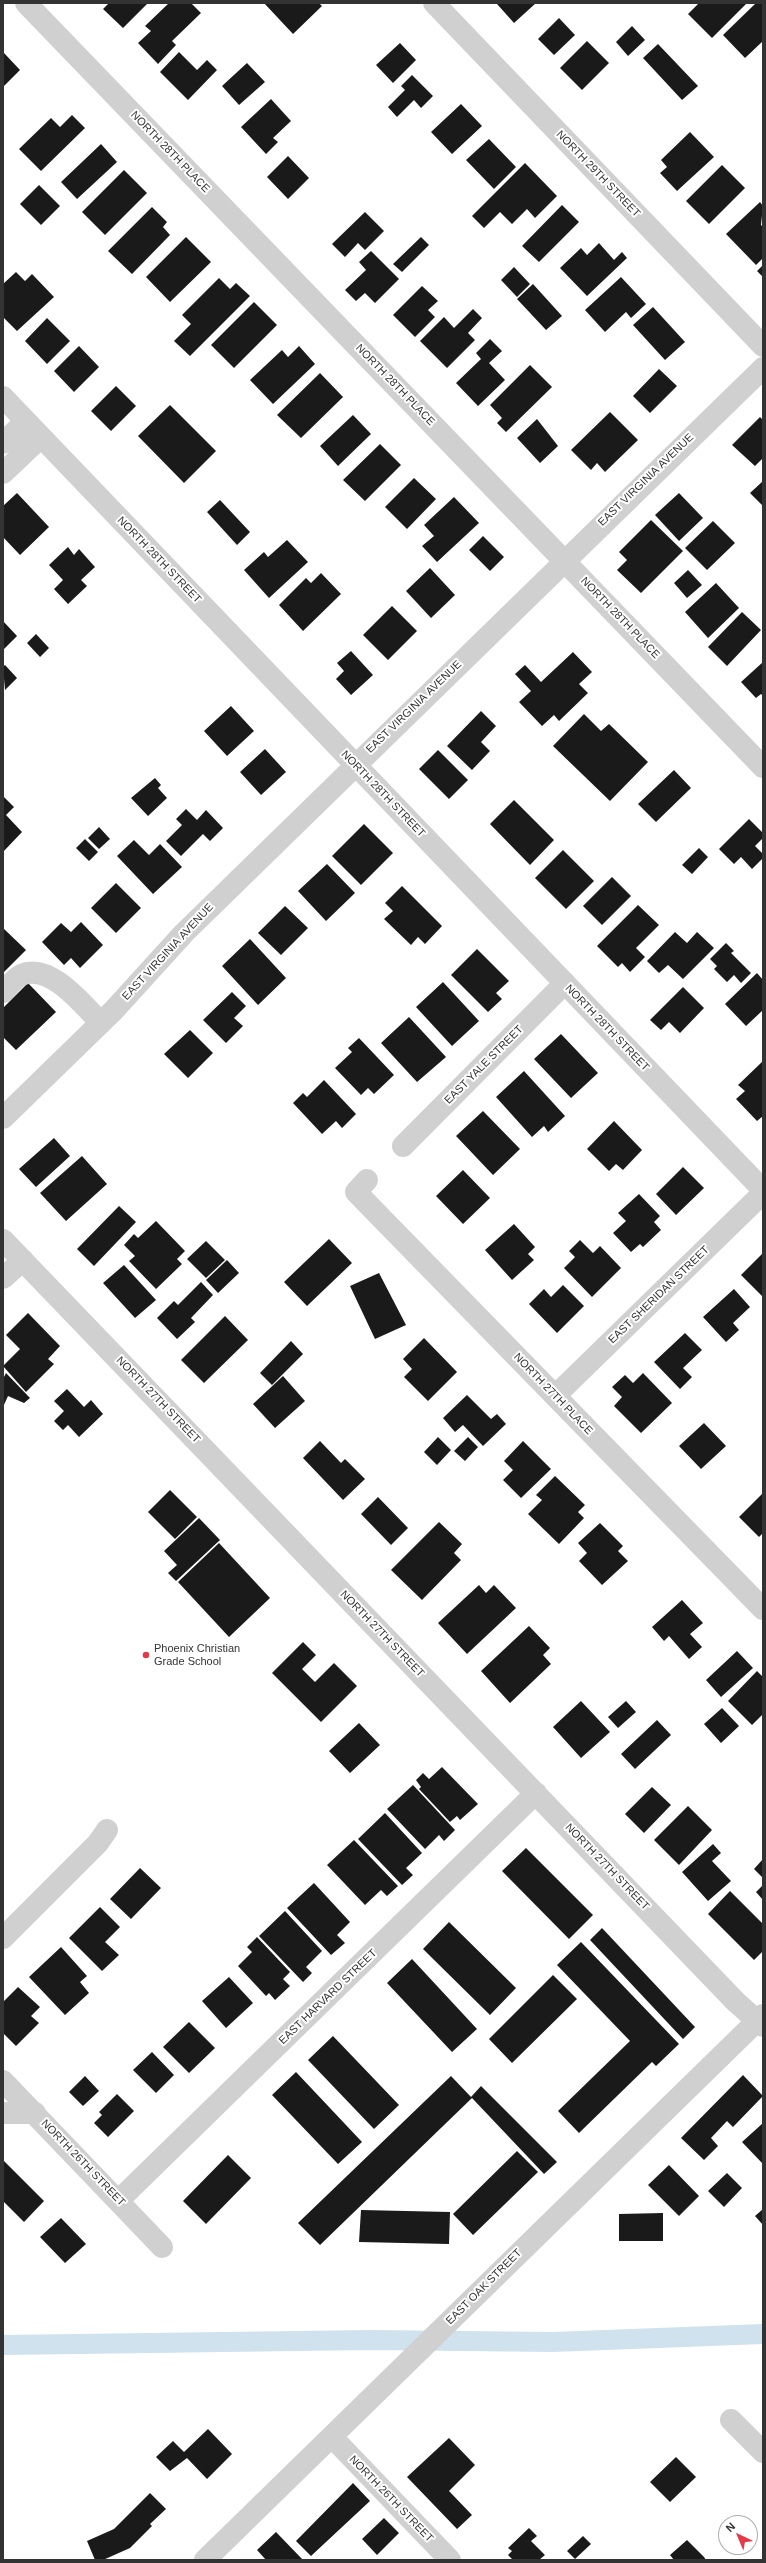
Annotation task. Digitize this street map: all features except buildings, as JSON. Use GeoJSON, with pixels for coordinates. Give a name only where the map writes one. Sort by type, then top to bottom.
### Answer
{"type":"FeatureCollection","features":[{"type":"Feature","properties":{"kind":"street","name":"NORTH 28TH PLACE"},"geometry":{"type":"LineString","coordinates":[[26,3],[763,767]]}},
{"type":"Feature","properties":{"kind":"street","name":"NORTH 29TH STREET"},"geometry":{"type":"LineString","coordinates":[[434,3],[763,346]]}},
{"type":"Feature","properties":{"kind":"street","name":"EAST VIRGINIA AVENUE"},"geometry":{"type":"LineString","coordinates":[[3,1118],[101,1023],[184,933],[354,765],[563,560],[763,368]]}},
{"type":"Feature","properties":{"kind":"street","name":"NORTH 28TH STREET"},"geometry":{"type":"LineString","coordinates":[[3,397],[354,765],[565,983],[763,1192]]}},
{"type":"Feature","properties":{"kind":"street"},"geometry":{"type":"LineString","coordinates":[[3,443],[26,421]]}},
{"type":"Feature","properties":{"kind":"street"},"geometry":{"type":"LineString","coordinates":[[3,473],[41,438]]}},
{"type":"Feature","properties":{"kind":"street"},"geometry":{"type":"LineString","coordinates":[[3,992],[21,975],[42,973],[64,986],[101,1023]]}},
{"type":"Feature","properties":{"kind":"street","name":"EAST YALE STREET"},"geometry":{"type":"LineString","coordinates":[[403,1146],[565,983]]}},
{"type":"Feature","properties":{"kind":"street","name":"NORTH 27TH PLACE"},"geometry":{"type":"LineString","coordinates":[[367,1180],[356,1192],[763,1609]]}},
{"type":"Feature","properties":{"kind":"street","name":"EAST SHERIDAN STREET"},"geometry":{"type":"LineString","coordinates":[[555,1396],[763,1192]]}},
{"type":"Feature","properties":{"kind":"street","name":"NORTH 27TH STREET"},"geometry":{"type":"LineString","coordinates":[[3,1240],[736,2002],[761,2021]]}},
{"type":"Feature","properties":{"kind":"street"},"geometry":{"type":"LineString","coordinates":[[3,1278],[22,1260]]}},
{"type":"Feature","properties":{"kind":"street","name":"EAST HARVARD STREET"},"geometry":{"type":"LineString","coordinates":[[119,2200],[536,1793]]}},
{"type":"Feature","properties":{"kind":"street"},"geometry":{"type":"LineString","coordinates":[[3,1938],[98,1843],[106,1830]]}},
{"type":"Feature","properties":{"kind":"street","name":"EAST OAK STREET"},"geometry":{"type":"LineString","coordinates":[[205,2560],[406,2366],[454,2316],[761,2021]]}},
{"type":"Feature","properties":{"kind":"street","name":"NORTH 26TH STREET"},"geometry":{"type":"LineString","coordinates":[[3,2081],[119,2200],[162,2247]]}},
{"type":"Feature","properties":{"kind":"street"},"geometry":{"type":"LineString","coordinates":[[3,2113],[35,2113]]}},
{"type":"Feature","properties":{"kind":"street"},"geometry":{"type":"LineString","coordinates":[[731,2420],[763,2452]]}},
{"type":"Feature","properties":{"kind":"street","name":"NORTH 26TH STREET"},"geometry":{"type":"LineString","coordinates":[[332,2437],[450,2560]]}},
{"type":"Feature","properties":{"kind":"waterway"},"geometry":{"type":"LineString","coordinates":[[3,2345],[371,2340],[553,2342],[763,2334]]}},
{"type":"Feature","properties":{"kind":"place","name":"Phoenix Christian Grade School"},"geometry":{"type":"Point","coordinates":[146,1655]}}]}
